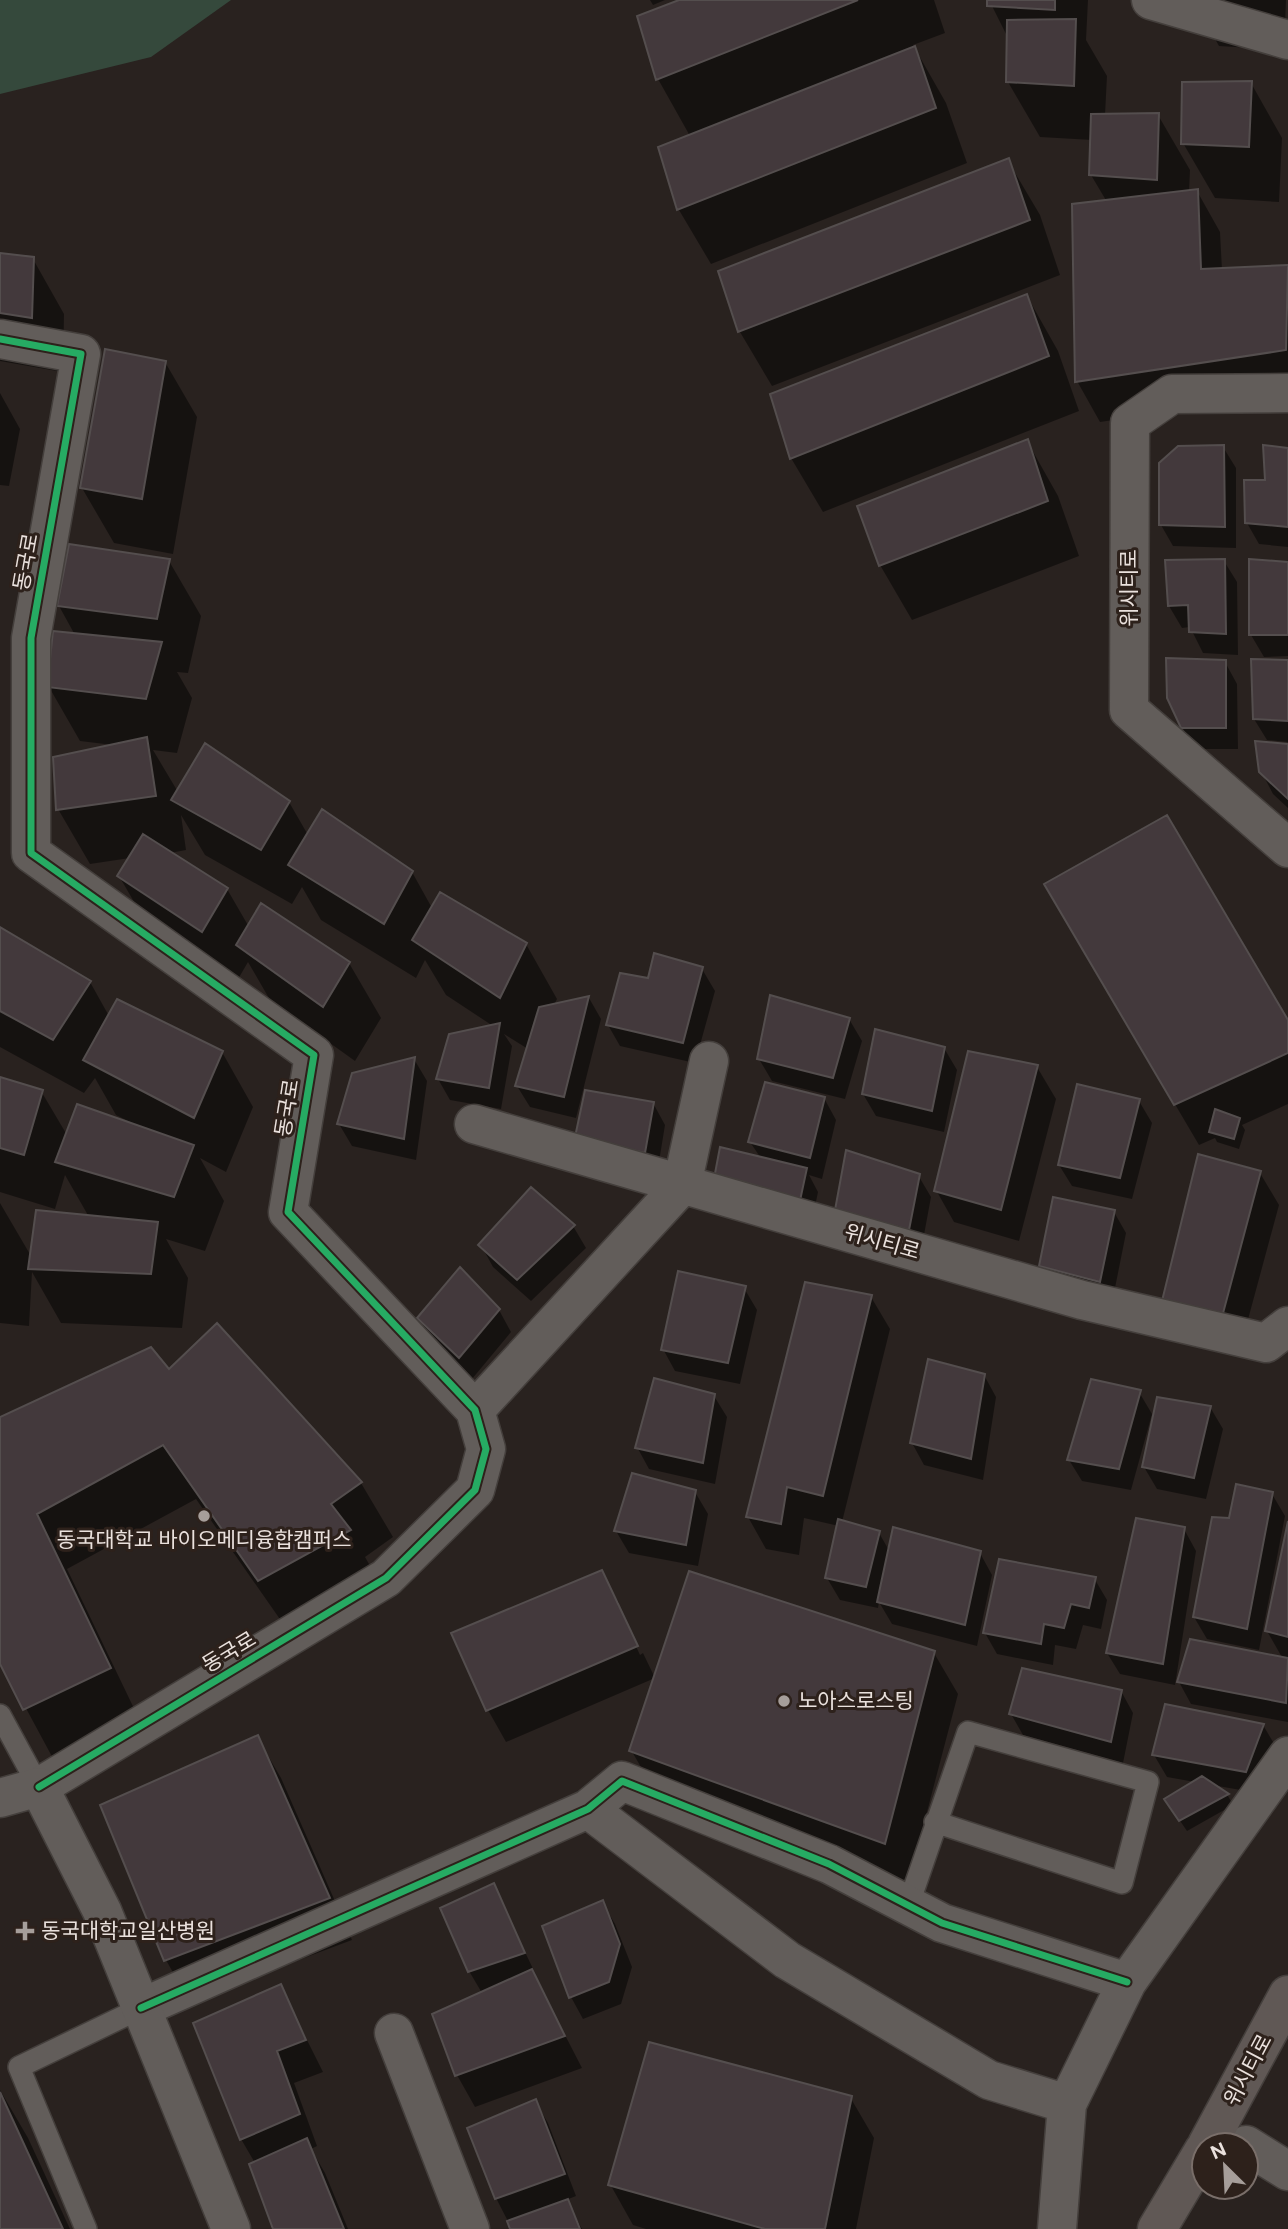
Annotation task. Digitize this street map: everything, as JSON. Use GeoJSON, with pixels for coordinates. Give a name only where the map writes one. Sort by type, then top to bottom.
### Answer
{"type":"FeatureCollection","features":[{"type":"Feature","properties":{"kind":"main road","name":"위시티로"},"geometry":{"type":"LineString","coordinates":[[1229,2131],[1288,1995]]}},
{"type":"Feature","properties":{"kind":"main road","name":"위시티로"},"geometry":{"type":"LineString","coordinates":[[1157,2229],[1190,2187]]}},
{"type":"Feature","properties":{"kind":"street"},"geometry":{"type":"LineString","coordinates":[[1151,0],[1288,40]]}},
{"type":"Feature","properties":{"kind":"street","name":"동국로"},"geometry":{"type":"LineString","coordinates":[[0,339],[81,354],[31,638],[31,853],[314,1055],[288,1212],[475,1410],[486,1449],[475,1490],[386,1578],[39,1787],[0,1798]]}},
{"type":"Feature","properties":{"kind":"street","name":"위시티로"},"geometry":{"type":"LineString","coordinates":[[1288,393],[1172,394],[1130,423],[1129,710],[1288,848]]}},
{"type":"Feature","properties":{"kind":"street"},"geometry":{"type":"LineString","coordinates":[[475,1410],[682,1185],[709,1061]]}},
{"type":"Feature","properties":{"kind":"street","name":"위시티로"},"geometry":{"type":"LineString","coordinates":[[474,1125],[1082,1300],[1266,1343],[1288,1326]]}},
{"type":"Feature","properties":{"kind":"street"},"geometry":{"type":"LineString","coordinates":[[1057,2229],[1067,2104],[1127,1982],[1288,1756]]}},
{"type":"Feature","properties":{"kind":"street"},"geometry":{"type":"LineString","coordinates":[[141,2008],[588,1809],[622,1781],[829,1864],[942,1923],[1127,1982]]}},
{"type":"Feature","properties":{"kind":"street"},"geometry":{"type":"LineString","coordinates":[[39,1787],[102,1911],[231,2229]]}},
{"type":"Feature","properties":{"kind":"street"},"geometry":{"type":"LineString","coordinates":[[588,1809],[787,1960],[989,2080],[1067,2104]]}},
{"type":"Feature","properties":{"kind":"street"},"geometry":{"type":"LineString","coordinates":[[394,2033],[470,2229]]}},
{"type":"Feature","properties":{"kind":"street"},"geometry":{"type":"LineString","coordinates":[[1260,2159],[1288,2171]]}},
{"type":"Feature","properties":{"kind":"lane"},"geometry":{"type":"LineString","coordinates":[[0,1714],[39,1787]]}},
{"type":"Feature","properties":{"kind":"lane"},"geometry":{"type":"LineString","coordinates":[[908,1906],[935,1822],[968,1732],[1148,1782],[1122,1882],[935,1822]]}},
{"type":"Feature","properties":{"kind":"lane"},"geometry":{"type":"LineString","coordinates":[[86,2229],[19,2067],[141,2008]]}},
{"type":"Feature","properties":{"kind":"green space"},"geometry":{"type":"Polygon","coordinates":[[[0,0],[231,0],[151,57],[0,94],[0,0]]]}},
{"type":"Feature","properties":{"kind":"building"},"geometry":{"type":"Polygon","coordinates":[[[679,0],[858,0],[656,80],[637,16],[679,0]]]}},
{"type":"Feature","properties":{"kind":"building"},"geometry":{"type":"Polygon","coordinates":[[[987,0],[1055,0],[1055,10],[987,6],[987,0]]]}},
{"type":"Feature","properties":{"kind":"building"},"geometry":{"type":"Polygon","coordinates":[[[1076,19],[1074,86],[1006,82],[1007,20],[1076,19]]]}},
{"type":"Feature","properties":{"kind":"building"},"geometry":{"type":"Polygon","coordinates":[[[915,46],[936,108],[677,210],[658,147],[915,46]]]}},
{"type":"Feature","properties":{"kind":"building"},"geometry":{"type":"Polygon","coordinates":[[[1252,81],[1249,147],[1181,144],[1182,82],[1252,81]]]}},
{"type":"Feature","properties":{"kind":"building"},"geometry":{"type":"Polygon","coordinates":[[[1159,113],[1157,180],[1089,175],[1091,114],[1159,113]]]}},
{"type":"Feature","properties":{"kind":"building"},"geometry":{"type":"Polygon","coordinates":[[[1009,158],[1030,220],[738,332],[718,271],[1009,158]]]}},
{"type":"Feature","properties":{"kind":"building"},"geometry":{"type":"Polygon","coordinates":[[[1198,189],[1201,269],[1288,265],[1286,350],[1075,382],[1072,204],[1198,189]]]}},
{"type":"Feature","properties":{"kind":"building"},"geometry":{"type":"Polygon","coordinates":[[[0,253],[34,257],[32,318],[0,313],[0,253]]]}},
{"type":"Feature","properties":{"kind":"building"},"geometry":{"type":"Polygon","coordinates":[[[1027,294],[1049,356],[790,459],[770,394],[1027,294]]]}},
{"type":"Feature","properties":{"kind":"building"},"geometry":{"type":"Polygon","coordinates":[[[105,349],[166,361],[142,499],[80,488],[105,349]]]}},
{"type":"Feature","properties":{"kind":"building"},"geometry":{"type":"Polygon","coordinates":[[[1028,439],[1048,501],[879,566],[857,506],[1028,439]]]}},
{"type":"Feature","properties":{"kind":"building"},"geometry":{"type":"Polygon","coordinates":[[[1224,445],[1225,527],[1159,525],[1159,463],[1178,446],[1224,445]]]}},
{"type":"Feature","properties":{"kind":"building"},"geometry":{"type":"Polygon","coordinates":[[[1263,445],[1288,448],[1288,527],[1245,523],[1244,480],[1265,480],[1263,445]]]}},
{"type":"Feature","properties":{"kind":"building"},"geometry":{"type":"Polygon","coordinates":[[[69,544],[170,559],[157,619],[57,606],[69,544]]]}},
{"type":"Feature","properties":{"kind":"building"},"geometry":{"type":"Polygon","coordinates":[[[1225,559],[1226,634],[1189,632],[1188,605],[1168,606],[1165,560],[1225,559]]]}},
{"type":"Feature","properties":{"kind":"building"},"geometry":{"type":"Polygon","coordinates":[[[1249,559],[1288,562],[1288,635],[1249,635],[1249,559]]]}},
{"type":"Feature","properties":{"kind":"building"},"geometry":{"type":"Polygon","coordinates":[[[53,631],[162,642],[146,699],[47,687],[53,631]]]}},
{"type":"Feature","properties":{"kind":"building"},"geometry":{"type":"Polygon","coordinates":[[[1166,658],[1226,660],[1226,728],[1181,728],[1167,698],[1166,658]]]}},
{"type":"Feature","properties":{"kind":"building"},"geometry":{"type":"Polygon","coordinates":[[[1251,659],[1288,660],[1288,721],[1253,719],[1251,659]]]}},
{"type":"Feature","properties":{"kind":"building"},"geometry":{"type":"Polygon","coordinates":[[[147,737],[156,796],[56,810],[53,757],[147,737]]]}},
{"type":"Feature","properties":{"kind":"building"},"geometry":{"type":"Polygon","coordinates":[[[1255,741],[1288,744],[1288,799],[1259,772],[1255,741]]]}},
{"type":"Feature","properties":{"kind":"building"},"geometry":{"type":"Polygon","coordinates":[[[205,743],[290,801],[261,850],[171,800],[205,743]]]}},
{"type":"Feature","properties":{"kind":"building"},"geometry":{"type":"Polygon","coordinates":[[[322,809],[413,871],[384,924],[288,865],[322,809]]]}},
{"type":"Feature","properties":{"kind":"building"},"geometry":{"type":"Polygon","coordinates":[[[1167,815],[1288,1020],[1288,1053],[1174,1105],[1044,884],[1167,815]]]}},
{"type":"Feature","properties":{"kind":"building"},"geometry":{"type":"Polygon","coordinates":[[[143,834],[228,888],[202,932],[117,876],[143,834]]]}},
{"type":"Feature","properties":{"kind":"building"},"geometry":{"type":"Polygon","coordinates":[[[440,892],[527,943],[500,998],[412,940],[440,892]]]}},
{"type":"Feature","properties":{"kind":"building"},"geometry":{"type":"Polygon","coordinates":[[[261,903],[350,962],[323,1007],[236,945],[261,903]]]}},
{"type":"Feature","properties":{"kind":"building"},"geometry":{"type":"Polygon","coordinates":[[[0,927],[91,981],[53,1040],[0,1011],[0,927]]]}},
{"type":"Feature","properties":{"kind":"building"},"geometry":{"type":"Polygon","coordinates":[[[654,953],[703,967],[683,1043],[606,1025],[620,973],[648,978],[654,953]]]}},
{"type":"Feature","properties":{"kind":"building"},"geometry":{"type":"Polygon","coordinates":[[[770,995],[850,1018],[833,1078],[757,1059],[770,995]]]}},
{"type":"Feature","properties":{"kind":"building"},"geometry":{"type":"Polygon","coordinates":[[[589,996],[564,1097],[515,1086],[539,1007],[589,996]]]}},
{"type":"Feature","properties":{"kind":"building"},"geometry":{"type":"Polygon","coordinates":[[[117,999],[223,1051],[194,1118],[83,1060],[117,999]]]}},
{"type":"Feature","properties":{"kind":"building"},"geometry":{"type":"Polygon","coordinates":[[[500,1023],[489,1088],[436,1079],[449,1034],[500,1023]]]}},
{"type":"Feature","properties":{"kind":"building"},"geometry":{"type":"Polygon","coordinates":[[[875,1029],[945,1047],[932,1111],[862,1094],[875,1029]]]}},
{"type":"Feature","properties":{"kind":"building"},"geometry":{"type":"Polygon","coordinates":[[[968,1051],[1038,1065],[1001,1210],[934,1191],[968,1051]]]}},
{"type":"Feature","properties":{"kind":"building"},"geometry":{"type":"Polygon","coordinates":[[[415,1057],[404,1139],[337,1124],[352,1073],[415,1057]]]}},
{"type":"Feature","properties":{"kind":"building"},"geometry":{"type":"Polygon","coordinates":[[[0,1077],[43,1090],[24,1155],[0,1148],[0,1077]]]}},
{"type":"Feature","properties":{"kind":"building"},"geometry":{"type":"Polygon","coordinates":[[[765,1082],[825,1097],[810,1158],[748,1142],[765,1082]]]}},
{"type":"Feature","properties":{"kind":"building"},"geometry":{"type":"Polygon","coordinates":[[[1077,1084],[1140,1099],[1120,1178],[1058,1165],[1077,1084]]]}},
{"type":"Feature","properties":{"kind":"building"},"geometry":{"type":"Polygon","coordinates":[[[585,1090],[654,1102],[645,1153],[575,1137],[585,1090]]]}},
{"type":"Feature","properties":{"kind":"building"},"geometry":{"type":"Polygon","coordinates":[[[77,1104],[194,1145],[174,1197],[55,1162],[77,1104]]]}},
{"type":"Feature","properties":{"kind":"building"},"geometry":{"type":"Polygon","coordinates":[[[1215,1109],[1240,1118],[1234,1139],[1209,1132],[1215,1109]]]}},
{"type":"Feature","properties":{"kind":"building"},"geometry":{"type":"Polygon","coordinates":[[[720,1147],[807,1168],[798,1210],[713,1184],[720,1147]]]}},
{"type":"Feature","properties":{"kind":"building"},"geometry":{"type":"Polygon","coordinates":[[[846,1150],[920,1174],[909,1230],[835,1210],[846,1150]]]}},
{"type":"Feature","properties":{"kind":"building"},"geometry":{"type":"Polygon","coordinates":[[[1198,1154],[1261,1171],[1222,1317],[1162,1301],[1198,1154]]]}},
{"type":"Feature","properties":{"kind":"building"},"geometry":{"type":"Polygon","coordinates":[[[531,1187],[575,1225],[517,1280],[478,1245],[531,1187]]]}},
{"type":"Feature","properties":{"kind":"building"},"geometry":{"type":"Polygon","coordinates":[[[1053,1197],[1115,1210],[1100,1282],[1039,1266],[1053,1197]]]}},
{"type":"Feature","properties":{"kind":"building"},"geometry":{"type":"Polygon","coordinates":[[[36,1210],[158,1222],[151,1274],[28,1269],[36,1210]]]}},
{"type":"Feature","properties":{"kind":"building"},"geometry":{"type":"Polygon","coordinates":[[[460,1267],[500,1309],[459,1358],[417,1318],[460,1267]]]}},
{"type":"Feature","properties":{"kind":"building"},"geometry":{"type":"Polygon","coordinates":[[[678,1271],[746,1286],[728,1363],[661,1350],[678,1271]]]}},
{"type":"Feature","properties":{"kind":"building"},"geometry":{"type":"Polygon","coordinates":[[[805,1282],[872,1295],[823,1496],[787,1487],[781,1524],[746,1517],[805,1282]]]}},
{"type":"Feature","properties":{"kind":"building"},"geometry":{"type":"Polygon","coordinates":[[[217,1323],[362,1482],[331,1504],[351,1530],[258,1581],[163,1445],[37,1514],[111,1668],[23,1710],[0,1664],[0,1417],[151,1347],[169,1369],[217,1323]]]}},
{"type":"Feature","properties":{"kind":"building"},"geometry":{"type":"Polygon","coordinates":[[[928,1359],[985,1374],[971,1459],[910,1443],[928,1359]]]}},
{"type":"Feature","properties":{"kind":"building"},"geometry":{"type":"Polygon","coordinates":[[[654,1378],[715,1394],[703,1463],[635,1448],[654,1378]]]}},
{"type":"Feature","properties":{"kind":"building"},"geometry":{"type":"Polygon","coordinates":[[[1091,1379],[1141,1390],[1119,1469],[1067,1460],[1091,1379]]]}},
{"type":"Feature","properties":{"kind":"building"},"geometry":{"type":"Polygon","coordinates":[[[1157,1397],[1211,1406],[1194,1478],[1142,1467],[1157,1397]]]}},
{"type":"Feature","properties":{"kind":"building"},"geometry":{"type":"Polygon","coordinates":[[[632,1473],[696,1490],[686,1545],[614,1531],[632,1473]]]}},
{"type":"Feature","properties":{"kind":"building"},"geometry":{"type":"Polygon","coordinates":[[[1236,1484],[1273,1492],[1247,1629],[1193,1617],[1212,1517],[1229,1518],[1236,1484]]]}},
{"type":"Feature","properties":{"kind":"building"},"geometry":{"type":"Polygon","coordinates":[[[1136,1518],[1185,1527],[1163,1664],[1106,1653],[1136,1518]]]}},
{"type":"Feature","properties":{"kind":"building"},"geometry":{"type":"Polygon","coordinates":[[[838,1519],[880,1531],[866,1587],[825,1578],[838,1519]]]}},
{"type":"Feature","properties":{"kind":"building"},"geometry":{"type":"Polygon","coordinates":[[[1288,1521],[1288,1637],[1265,1631],[1288,1521]]]}},
{"type":"Feature","properties":{"kind":"building"},"geometry":{"type":"Polygon","coordinates":[[[893,1527],[981,1551],[965,1625],[877,1602],[893,1527]]]}},
{"type":"Feature","properties":{"kind":"building"},"geometry":{"type":"Polygon","coordinates":[[[999,1559],[1096,1577],[1089,1608],[1071,1604],[1064,1628],[1044,1624],[1041,1644],[983,1633],[999,1559]]]}},
{"type":"Feature","properties":{"kind":"building"},"geometry":{"type":"Polygon","coordinates":[[[602,1570],[638,1646],[486,1711],[451,1633],[602,1570]]]}},
{"type":"Feature","properties":{"kind":"building","name":"노아스로스팅"},"geometry":{"type":"Polygon","coordinates":[[[689,1571],[935,1651],[885,1844],[629,1751],[689,1571]]]}},
{"type":"Feature","properties":{"kind":"building"},"geometry":{"type":"Polygon","coordinates":[[[1190,1639],[1288,1658],[1286,1703],[1177,1682],[1190,1639]]]}},
{"type":"Feature","properties":{"kind":"building"},"geometry":{"type":"Polygon","coordinates":[[[1022,1668],[1122,1690],[1111,1742],[1009,1714],[1022,1668]]]}},
{"type":"Feature","properties":{"kind":"building"},"geometry":{"type":"Polygon","coordinates":[[[1165,1704],[1264,1724],[1246,1772],[1152,1755],[1165,1704]]]}},
{"type":"Feature","properties":{"kind":"building"},"geometry":{"type":"Polygon","coordinates":[[[258,1735],[330,1898],[164,1961],[100,1805],[258,1735]]]}},
{"type":"Feature","properties":{"kind":"building"},"geometry":{"type":"Polygon","coordinates":[[[1202,1776],[1229,1794],[1179,1821],[1164,1799],[1202,1776]]]}},
{"type":"Feature","properties":{"kind":"building"},"geometry":{"type":"Polygon","coordinates":[[[494,1883],[525,1953],[468,1972],[440,1908],[494,1883]]]}},
{"type":"Feature","properties":{"kind":"building"},"geometry":{"type":"Polygon","coordinates":[[[603,1900],[620,1944],[609,1982],[569,1998],[542,1926],[603,1900]]]}},
{"type":"Feature","properties":{"kind":"building"},"geometry":{"type":"Polygon","coordinates":[[[532,1969],[565,2036],[455,2076],[432,2014],[532,1969]]]}},
{"type":"Feature","properties":{"kind":"building"},"geometry":{"type":"Polygon","coordinates":[[[281,1984],[306,2040],[277,2051],[300,2114],[240,2140],[193,2023],[281,1984]]]}},
{"type":"Feature","properties":{"kind":"building"},"geometry":{"type":"Polygon","coordinates":[[[649,2042],[852,2096],[825,2229],[765,2229],[608,2185],[649,2042]]]}},
{"type":"Feature","properties":{"kind":"building"},"geometry":{"type":"Polygon","coordinates":[[[0,2092],[63,2229],[0,2229],[0,2092]]]}},
{"type":"Feature","properties":{"kind":"building"},"geometry":{"type":"Polygon","coordinates":[[[536,2099],[565,2174],[495,2199],[467,2128],[536,2099]]]}},
{"type":"Feature","properties":{"kind":"building"},"geometry":{"type":"Polygon","coordinates":[[[307,2138],[344,2229],[273,2229],[249,2164],[307,2138]]]}},
{"type":"Feature","properties":{"kind":"building"},"geometry":{"type":"Polygon","coordinates":[[[568,2199],[580,2229],[510,2229],[507,2221],[568,2199]]]}},
{"type":"Feature","properties":{"kind":"cycle path"},"geometry":{"type":"LineString","coordinates":[[0,339],[81,354],[31,638],[31,853],[314,1055],[288,1212],[475,1410],[486,1449],[475,1490],[386,1578],[39,1787]]}},
{"type":"Feature","properties":{"kind":"cycle path"},"geometry":{"type":"LineString","coordinates":[[141,2008],[588,1809],[622,1781],[829,1864],[942,1923],[1127,1982]]}},
{"type":"Feature","properties":{"kind":"place","name":"동국대학교 바이오메디융합캠퍼스"},"geometry":{"type":"Point","coordinates":[204,1516]}},
{"type":"Feature","properties":{"kind":"place","name":"노아스로스팅"},"geometry":{"type":"Point","coordinates":[784,1701]}},
{"type":"Feature","properties":{"kind":"place","name":"동국대학교일산병원"},"geometry":{"type":"Point","coordinates":[25,1931]}}]}
